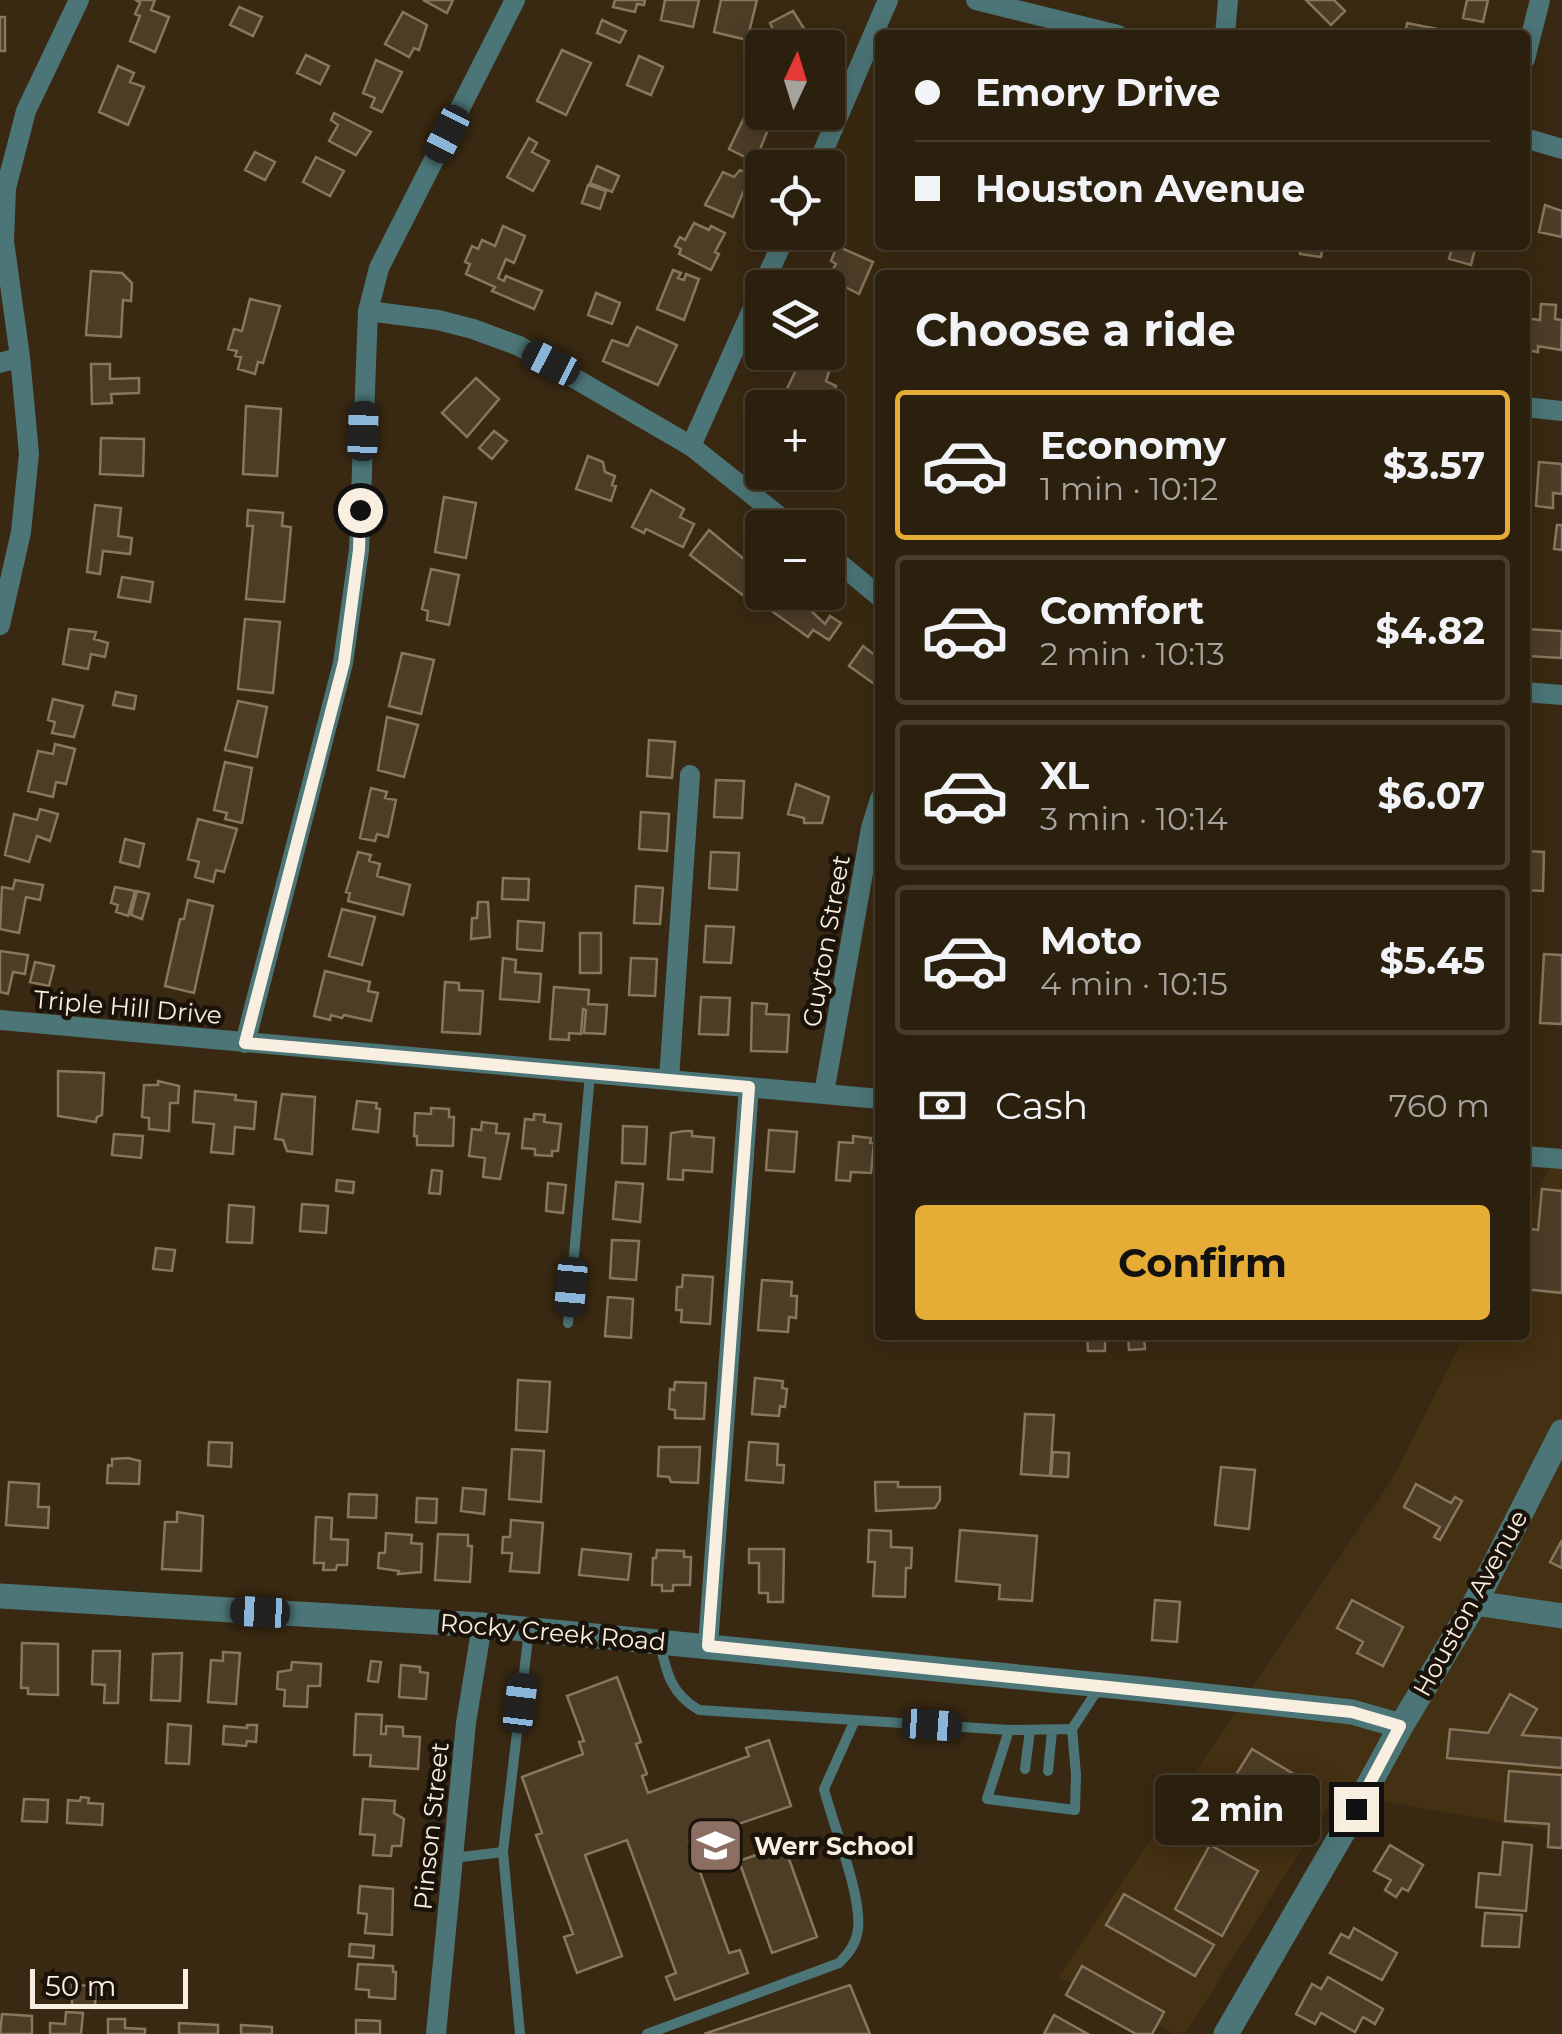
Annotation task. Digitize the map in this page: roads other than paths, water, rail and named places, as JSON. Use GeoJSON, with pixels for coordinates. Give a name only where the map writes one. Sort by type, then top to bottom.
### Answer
{"type":"FeatureCollection","features":[{"type":"Feature","properties":{"kind":"street"},"geometry":{"type":"LineString","coordinates":[[0,625],[21,532],[28,475],[10,360],[4,241],[6,188],[26,111],[79,0]]}},
{"type":"Feature","properties":{"kind":"street"},"geometry":{"type":"LineString","coordinates":[[245,1043],[344,662],[359,550],[368,312],[379,268],[515,0]]}},
{"type":"Feature","properties":{"kind":"street"},"geometry":{"type":"LineString","coordinates":[[875,30],[888,0]]}},
{"type":"Feature","properties":{"kind":"street"},"geometry":{"type":"LineString","coordinates":[[976,0],[1098,30]]}},
{"type":"Feature","properties":{"kind":"street"},"geometry":{"type":"LineString","coordinates":[[1225,30],[1228,0]]}},
{"type":"Feature","properties":{"kind":"street"},"geometry":{"type":"LineString","coordinates":[[1530,39],[1540,0]]}},
{"type":"Feature","properties":{"kind":"street"},"geometry":{"type":"LineString","coordinates":[[824,150],[875,30]]}},
{"type":"Feature","properties":{"kind":"street"},"geometry":{"type":"LineString","coordinates":[[1530,139],[1562,149]]}},
{"type":"Feature","properties":{"kind":"street"},"geometry":{"type":"LineString","coordinates":[[691,446],[779,250]]}},
{"type":"Feature","properties":{"kind":"street"},"geometry":{"type":"LineString","coordinates":[[368,312],[456,324],[519,346],[691,446],[771,510]]}},
{"type":"Feature","properties":{"kind":"street"},"geometry":{"type":"LineString","coordinates":[[1530,408],[1562,411]]}},
{"type":"Feature","properties":{"kind":"street"},"geometry":{"type":"LineString","coordinates":[[845,568],[875,592]]}},
{"type":"Feature","properties":{"kind":"street"},"geometry":{"type":"LineString","coordinates":[[1530,692],[1562,695]]}},
{"type":"Feature","properties":{"kind":"street"},"geometry":{"type":"LineString","coordinates":[[669,1079],[690,775]]}},
{"type":"Feature","properties":{"kind":"street","name":"Guyton Street"},"geometry":{"type":"LineString","coordinates":[[824,1093],[875,817]]}},
{"type":"Feature","properties":{"kind":"street","name":"Triple Hill Drive"},"geometry":{"type":"LineString","coordinates":[[0,1020],[875,1098]]}},
{"type":"Feature","properties":{"kind":"street"},"geometry":{"type":"LineString","coordinates":[[708,1646],[749,1087]]}},
{"type":"Feature","properties":{"kind":"street"},"geometry":{"type":"LineString","coordinates":[[1530,1156],[1562,1159]]}},
{"type":"Feature","properties":{"kind":"street","name":"Houston Avenue"},"geometry":{"type":"LineString","coordinates":[[1226,2034],[1400,1726],[1475,1604],[1562,1432]]}},
{"type":"Feature","properties":{"kind":"street","name":"Rocky Creek Road"},"geometry":{"type":"LineString","coordinates":[[0,1596],[529,1629],[1352,1712],[1400,1726]]}},
{"type":"Feature","properties":{"kind":"street"},"geometry":{"type":"LineString","coordinates":[[1475,1604],[1562,1616]]}},
{"type":"Feature","properties":{"kind":"street","name":"Pinson Street"},"geometry":{"type":"LineString","coordinates":[[436,2034],[466,1722],[482,1625]]}},
{"type":"Feature","properties":{"kind":"lane"},"geometry":{"type":"LineString","coordinates":[[568,1323],[590,1073]]}},
{"type":"Feature","properties":{"kind":"lane"},"geometry":{"type":"LineString","coordinates":[[520,2034],[503,1852],[529,1629]]}},
{"type":"Feature","properties":{"kind":"lane"},"geometry":{"type":"LineString","coordinates":[[660,1642],[674,1690],[699,1710],[1010,1730],[1072,1729]]}},
{"type":"Feature","properties":{"kind":"lane"},"geometry":{"type":"LineString","coordinates":[[1010,1730],[988,1799],[1045,1800],[1074,1810],[1072,1729],[1100,1685]]}},
{"type":"Feature","properties":{"kind":"lane"},"geometry":{"type":"LineString","coordinates":[[647,2034],[838,1963],[852,1949],[858,1929],[857,1906],[824,1789],[856,1720]]}},
{"type":"Feature","properties":{"kind":"lane"},"geometry":{"type":"LineString","coordinates":[[1025,1769],[1030,1730]]}},
{"type":"Feature","properties":{"kind":"lane"},"geometry":{"type":"LineString","coordinates":[[1048,1770],[1052,1731]]}},
{"type":"Feature","properties":{"kind":"lane"},"geometry":{"type":"LineString","coordinates":[[453,1858],[503,1852]]}},
{"type":"Feature","properties":{"kind":"place","name":"Werr School"},"geometry":{"type":"Point","coordinates":[715,1846]}}]}
